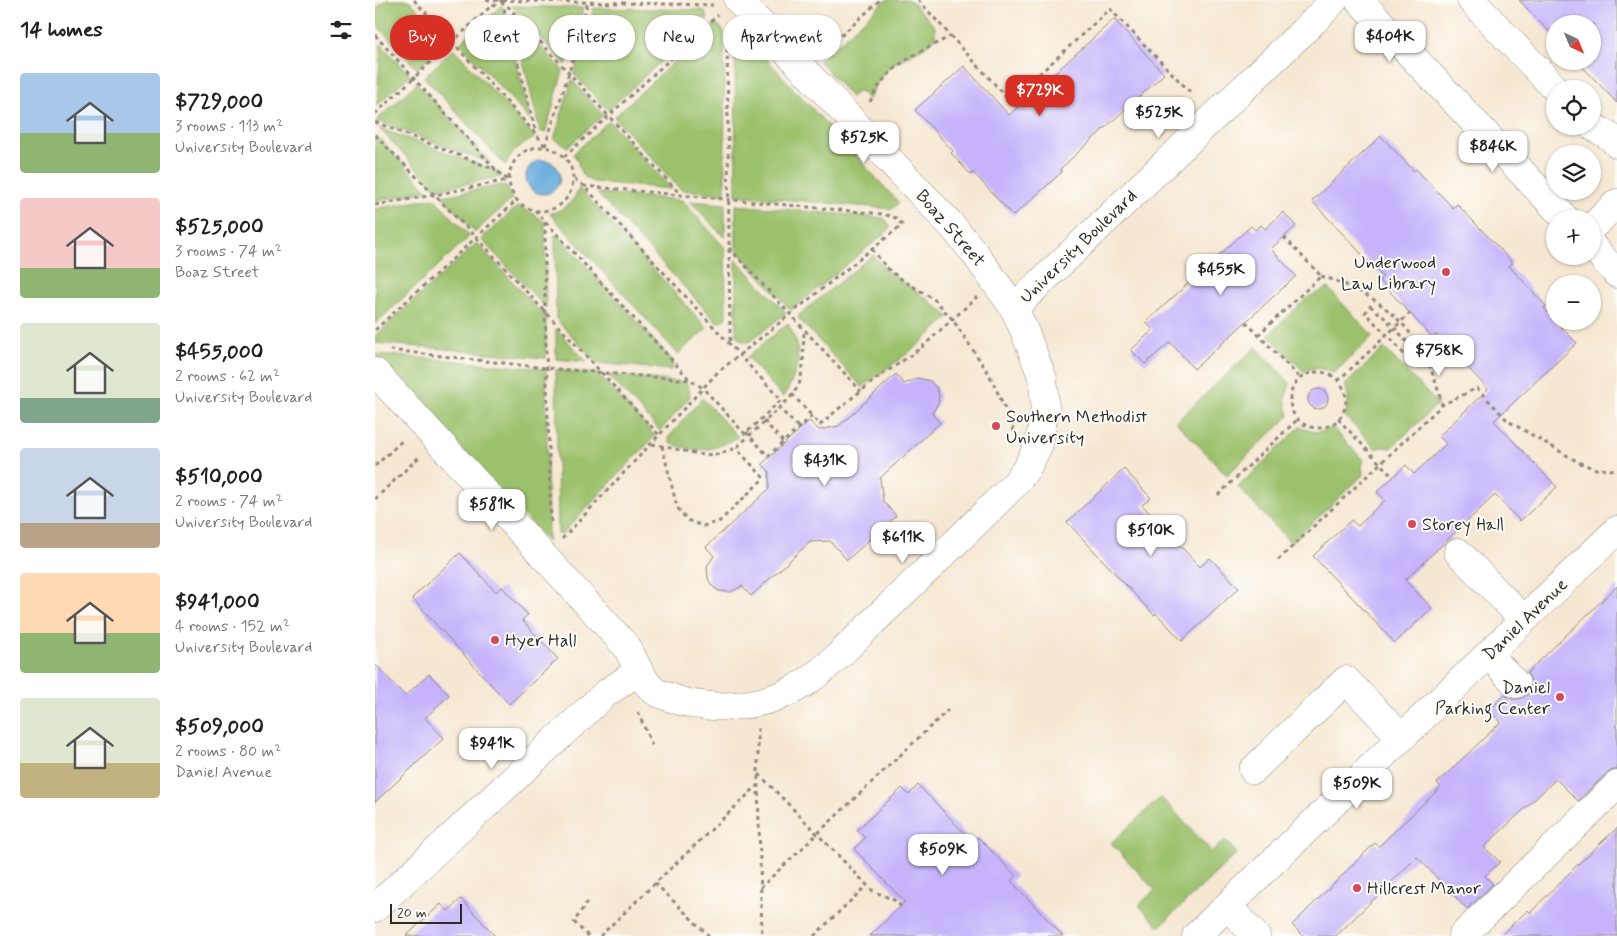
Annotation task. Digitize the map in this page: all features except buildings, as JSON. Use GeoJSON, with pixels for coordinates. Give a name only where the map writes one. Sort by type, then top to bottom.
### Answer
{"type":"FeatureCollection","features":[{"type":"Feature","properties":{"kind":"street","name":"University Boulevard"},"geometry":{"type":"LineString","coordinates":[[380,361],[627,647],[639,671],[655,691],[680,702],[717,705],[758,702],[785,693],[805,683],[828,665],[963,537],[1015,484],[1027,468],[1039,444],[1045,408],[1043,379],[1014,308],[1334,0]]}},
{"type":"Feature","properties":{"kind":"street"},"geometry":{"type":"LineString","coordinates":[[1359,0],[1557,210]]}},
{"type":"Feature","properties":{"kind":"street"},"geometry":{"type":"LineString","coordinates":[[1471,0],[1547,80]]}},
{"type":"Feature","properties":{"kind":"street","name":"Boaz Street"},"geometry":{"type":"LineString","coordinates":[[726,9],[953,227],[995,280],[1014,308]]}},
{"type":"Feature","properties":{"kind":"street"},"geometry":{"type":"LineString","coordinates":[[1601,218],[1617,203]]}},
{"type":"Feature","properties":{"kind":"street"},"geometry":{"type":"LineString","coordinates":[[1601,256],[1617,274]]}},
{"type":"Feature","properties":{"kind":"street","name":"Daniel Avenue"},"geometry":{"type":"LineString","coordinates":[[1196,936],[1617,530]]}},
{"type":"Feature","properties":{"kind":"street"},"geometry":{"type":"LineString","coordinates":[[1458,552],[1524,620]]}},
{"type":"Feature","properties":{"kind":"street"},"geometry":{"type":"LineString","coordinates":[[1489,654],[1516,684]]}},
{"type":"Feature","properties":{"kind":"street"},"geometry":{"type":"LineString","coordinates":[[378,898],[605,694],[639,671]]}},
{"type":"Feature","properties":{"kind":"street"},"geometry":{"type":"LineString","coordinates":[[1253,770],[1346,680],[1402,738]]}},
{"type":"Feature","properties":{"kind":"street"},"geometry":{"type":"LineString","coordinates":[[1462,936],[1617,785]]}},
{"type":"Feature","properties":{"kind":"street"},"geometry":{"type":"LineString","coordinates":[[1227,906],[1256,936]]}},
{"type":"Feature","properties":{"kind":"path"},"geometry":{"type":"LineString","coordinates":[[414,0],[428,15]]}},
{"type":"Feature","properties":{"kind":"path"},"geometry":{"type":"LineString","coordinates":[[486,0],[588,1],[726,9]]}},
{"type":"Feature","properties":{"kind":"path"},"geometry":{"type":"LineString","coordinates":[[455,39],[490,7],[502,0]]}},
{"type":"Feature","properties":{"kind":"path"},"geometry":{"type":"LineString","coordinates":[[502,0],[681,195]]}},
{"type":"Feature","properties":{"kind":"path"},"geometry":{"type":"LineString","coordinates":[[502,0],[536,134]]}},
{"type":"Feature","properties":{"kind":"path"},"geometry":{"type":"LineString","coordinates":[[841,36],[880,0]]}},
{"type":"Feature","properties":{"kind":"path"},"geometry":{"type":"LineString","coordinates":[[919,0],[1010,101],[1110,9],[1190,92]]}},
{"type":"Feature","properties":{"kind":"path"},"geometry":{"type":"LineString","coordinates":[[545,146],[569,73],[588,1]]}},
{"type":"Feature","properties":{"kind":"path"},"geometry":{"type":"LineString","coordinates":[[564,157],[726,9]]}},
{"type":"Feature","properties":{"kind":"path"},"geometry":{"type":"LineString","coordinates":[[726,9],[730,345]]}},
{"type":"Feature","properties":{"kind":"path"},"geometry":{"type":"LineString","coordinates":[[375,35],[496,170],[508,180],[517,200],[525,206],[535,210],[552,209],[563,202],[570,191],[573,178],[570,165],[564,157],[556,150],[545,146],[530,149],[519,156],[512,166],[508,180]]}},
{"type":"Feature","properties":{"kind":"path"},"geometry":{"type":"LineString","coordinates":[[869,104],[885,77],[895,67],[951,36]]}},
{"type":"Feature","properties":{"kind":"path"},"geometry":{"type":"LineString","coordinates":[[455,45],[545,146]]}},
{"type":"Feature","properties":{"kind":"path"},"geometry":{"type":"LineString","coordinates":[[375,114],[432,60]]}},
{"type":"Feature","properties":{"kind":"path"},"geometry":{"type":"LineString","coordinates":[[375,122],[496,170]]}},
{"type":"Feature","properties":{"kind":"path"},"geometry":{"type":"LineString","coordinates":[[375,135],[476,237],[659,435]]}},
{"type":"Feature","properties":{"kind":"path"},"geometry":{"type":"LineString","coordinates":[[573,178],[584,186],[781,400],[778,406]]}},
{"type":"Feature","properties":{"kind":"path"},"geometry":{"type":"LineString","coordinates":[[375,205],[508,180]]}},
{"type":"Feature","properties":{"kind":"path"},"geometry":{"type":"LineString","coordinates":[[561,540],[718,372],[902,225],[897,218],[883,214],[584,186]]}},
{"type":"Feature","properties":{"kind":"path"},"geometry":{"type":"LineString","coordinates":[[375,330],[517,200]]}},
{"type":"Feature","properties":{"kind":"path"},"geometry":{"type":"LineString","coordinates":[[535,210],[691,380],[703,388],[768,456],[812,416]]}},
{"type":"Feature","properties":{"kind":"path"},"geometry":{"type":"LineString","coordinates":[[545,222],[546,368],[552,534]]}},
{"type":"Feature","properties":{"kind":"path"},"geometry":{"type":"LineString","coordinates":[[1284,237],[1321,276],[1343,282],[1364,293],[1401,321],[1423,352],[1438,386],[1442,404]]}},
{"type":"Feature","properties":{"kind":"path"},"geometry":{"type":"LineString","coordinates":[[729,248],[861,391]]}},
{"type":"Feature","properties":{"kind":"path"},"geometry":{"type":"LineString","coordinates":[[872,249],[898,277],[935,300],[953,320],[989,374],[1003,404],[1027,468]]}},
{"type":"Feature","properties":{"kind":"path"},"geometry":{"type":"LineString","coordinates":[[1258,335],[1321,276]]}},
{"type":"Feature","properties":{"kind":"path"},"geometry":{"type":"LineString","coordinates":[[792,394],[820,426],[861,391],[921,348],[995,280]]}},
{"type":"Feature","properties":{"kind":"path"},"geometry":{"type":"LineString","coordinates":[[1370,306],[1394,328],[1415,353],[1407,358],[1387,335],[1365,313],[1370,306]]}},
{"type":"Feature","properties":{"kind":"path"},"geometry":{"type":"LineString","coordinates":[[1338,380],[1410,313]]}},
{"type":"Feature","properties":{"kind":"path"},"geometry":{"type":"LineString","coordinates":[[1246,322],[1300,378]]}},
{"type":"Feature","properties":{"kind":"path"},"geometry":{"type":"LineString","coordinates":[[651,444],[703,455],[719,454],[736,448],[799,385],[803,367],[804,330]]}},
{"type":"Feature","properties":{"kind":"path"},"geometry":{"type":"LineString","coordinates":[[380,361],[546,368],[691,380]]}},
{"type":"Feature","properties":{"kind":"path"},"geometry":{"type":"LineString","coordinates":[[1323,372],[1338,380],[1346,400],[1345,407],[1338,419],[1318,428],[1298,419],[1291,406],[1290,398],[1291,391],[1300,378],[1310,373],[1323,372]]}},
{"type":"Feature","properties":{"kind":"path"},"geometry":{"type":"LineString","coordinates":[[1278,560],[1442,404],[1477,388],[1508,421],[1580,463],[1596,469],[1617,470]]}},
{"type":"Feature","properties":{"kind":"path"},"geometry":{"type":"LineString","coordinates":[[778,406],[799,428]]}},
{"type":"Feature","properties":{"kind":"path"},"geometry":{"type":"LineString","coordinates":[[1218,495],[1298,419]]}},
{"type":"Feature","properties":{"kind":"path"},"geometry":{"type":"LineString","coordinates":[[1338,419],[1393,477]]}},
{"type":"Feature","properties":{"kind":"path"},"geometry":{"type":"LineString","coordinates":[[763,420],[785,442]]}},
{"type":"Feature","properties":{"kind":"path"},"geometry":{"type":"LineString","coordinates":[[375,466],[407,436]]}},
{"type":"Feature","properties":{"kind":"path"},"geometry":{"type":"LineString","coordinates":[[662,446],[677,507],[687,520],[703,526],[720,521],[764,478],[736,448]]}},
{"type":"Feature","properties":{"kind":"path"},"geometry":{"type":"LineString","coordinates":[[375,499],[423,453]]}},
{"type":"Feature","properties":{"kind":"path"},"geometry":{"type":"LineString","coordinates":[[758,702],[762,936]]}},
{"type":"Feature","properties":{"kind":"path"},"geometry":{"type":"LineString","coordinates":[[637,708],[653,748]]}},
{"type":"Feature","properties":{"kind":"path"},"geometry":{"type":"LineString","coordinates":[[760,888],[948,710]]}},
{"type":"Feature","properties":{"kind":"path"},"geometry":{"type":"LineString","coordinates":[[759,774],[867,886],[873,891],[895,900],[904,909]]}},
{"type":"Feature","properties":{"kind":"path"},"geometry":{"type":"LineString","coordinates":[[600,936],[758,786]]}},
{"type":"Feature","properties":{"kind":"path"},"geometry":{"type":"LineString","coordinates":[[655,883],[709,936]]}},
{"type":"Feature","properties":{"kind":"path"},"geometry":{"type":"LineString","coordinates":[[815,936],[867,886]]}},
{"type":"Feature","properties":{"kind":"path"},"geometry":{"type":"LineString","coordinates":[[588,936],[574,922],[589,899]]}},
{"type":"Feature","properties":{"kind":"green space"},"geometry":{"type":"Polygon","coordinates":[[[386,0],[409,0],[423,15],[390,15],[390,39],[375,23],[375,10],[386,0]]]}},
{"type":"Feature","properties":{"kind":"green space"},"geometry":{"type":"Polygon","coordinates":[[[886,0],[910,0],[935,27],[935,38],[927,45],[897,62],[888,70],[877,84],[869,100],[859,90],[851,97],[819,61],[841,60],[841,41],[886,0]]]}},
{"type":"Feature","properties":{"kind":"green space"},"geometry":{"type":"Polygon","coordinates":[[[502,5],[504,15],[491,15],[502,5]]]}},
{"type":"Feature","properties":{"kind":"green space"},"geometry":{"type":"Polygon","coordinates":[[[512,6],[583,8],[581,15],[549,15],[549,46],[539,36],[539,15],[520,15],[512,6]]]}},
{"type":"Feature","properties":{"kind":"green space"},"geometry":{"type":"Polygon","coordinates":[[[594,8],[702,10],[706,15],[645,15],[645,60],[662,60],[608,110],[574,74],[578,60],[635,60],[635,15],[592,15],[594,8]]]}},
{"type":"Feature","properties":{"kind":"green space"},"geometry":{"type":"Polygon","coordinates":[[[713,26],[720,26],[723,31],[725,194],[681,190],[614,117],[676,60],[713,60],[713,26]]]}},
{"type":"Feature","properties":{"kind":"green space"},"geometry":{"type":"Polygon","coordinates":[[[465,38],[465,48],[460,43],[465,38]]]}},
{"type":"Feature","properties":{"kind":"green space"},"geometry":{"type":"Polygon","coordinates":[[[381,44],[390,54],[390,60],[396,60],[410,75],[377,105],[381,44]]]}},
{"type":"Feature","properties":{"kind":"green space"},"geometry":{"type":"Polygon","coordinates":[[[539,45],[549,56],[549,60],[553,60],[563,71],[545,133],[540,131],[523,60],[539,60],[539,45]]]}},
{"type":"Feature","properties":{"kind":"green space"},"geometry":{"type":"Polygon","coordinates":[[[455,50],[535,137],[515,150],[505,165],[424,77],[442,60],[455,60],[455,50]]]}},
{"type":"Feature","properties":{"kind":"green space"},"geometry":{"type":"Polygon","coordinates":[[[409,60],[427,60],[417,69],[409,60]]]}},
{"type":"Feature","properties":{"kind":"green space"},"geometry":{"type":"Polygon","coordinates":[[[475,60],[516,60],[531,121],[475,60]]]}},
{"type":"Feature","properties":{"kind":"green space"},"geometry":{"type":"Polygon","coordinates":[[[735,60],[767,60],[899,203],[892,209],[736,195],[735,60]]]}},
{"type":"Feature","properties":{"kind":"green space"},"geometry":{"type":"Polygon","coordinates":[[[572,80],[603,115],[568,147],[554,139],[572,80]]]}},
{"type":"Feature","properties":{"kind":"green space"},"geometry":{"type":"Polygon","coordinates":[[[417,83],[491,163],[376,121],[417,83]]]}},
{"type":"Feature","properties":{"kind":"green space"},"geometry":{"type":"Polygon","coordinates":[[[609,121],[672,189],[594,182],[588,180],[582,174],[573,154],[609,121]]]}},
{"type":"Feature","properties":{"kind":"green space"},"geometry":{"type":"Polygon","coordinates":[[[379,128],[499,172],[501,177],[436,189],[379,128]]]}},
{"type":"Feature","properties":{"kind":"green space"},"geometry":{"type":"Polygon","coordinates":[[[375,134],[428,191],[375,201],[375,134]]]}},
{"type":"Feature","properties":{"kind":"green space"},"geometry":{"type":"Polygon","coordinates":[[[502,185],[506,186],[512,199],[475,232],[442,196],[502,185]]]}},
{"type":"Feature","properties":{"kind":"green space"},"geometry":{"type":"Polygon","coordinates":[[[579,188],[707,328],[678,354],[550,214],[568,205],[579,188]]]}},
{"type":"Feature","properties":{"kind":"green space"},"geometry":{"type":"Polygon","coordinates":[[[599,193],[682,200],[725,248],[725,319],[721,322],[716,321],[599,193]]]}},
{"type":"Feature","properties":{"kind":"green space"},"geometry":{"type":"Polygon","coordinates":[[[434,198],[470,236],[375,324],[375,209],[434,198]]]}},
{"type":"Feature","properties":{"kind":"green space"},"geometry":{"type":"Polygon","coordinates":[[[690,201],[725,204],[725,238],[690,201]]]}},
{"type":"Feature","properties":{"kind":"green space"},"geometry":{"type":"Polygon","coordinates":[[[736,205],[883,218],[890,227],[889,230],[791,310],[736,250],[736,205]]]}},
{"type":"Feature","properties":{"kind":"green space"},"geometry":{"type":"Polygon","coordinates":[[[518,206],[545,223],[546,308],[481,239],[518,206]]]}},
{"type":"Feature","properties":{"kind":"green space"},"geometry":{"type":"Polygon","coordinates":[[[555,235],[558,235],[673,361],[671,370],[597,363],[556,319],[555,235]]]}},
{"type":"Feature","properties":{"kind":"green space"},"geometry":{"type":"Polygon","coordinates":[[[477,243],[546,318],[546,358],[375,343],[375,336],[477,243]]]}},
{"type":"Feature","properties":{"kind":"green space"},"geometry":{"type":"Polygon","coordinates":[[[873,255],[887,271],[929,300],[949,317],[916,347],[862,387],[799,319],[799,315],[873,255]]]}},
{"type":"Feature","properties":{"kind":"green space"},"geometry":{"type":"Polygon","coordinates":[[[736,259],[786,313],[749,342],[740,340],[736,334],[736,259]]]}},
{"type":"Feature","properties":{"kind":"green space"},"geometry":{"type":"Polygon","coordinates":[[[1328,288],[1373,336],[1334,373],[1319,369],[1303,371],[1268,335],[1308,297],[1328,288]]]}},
{"type":"Feature","properties":{"kind":"green space"},"geometry":{"type":"Polygon","coordinates":[[[788,323],[796,341],[798,356],[794,377],[783,397],[747,357],[788,323]]]}},
{"type":"Feature","properties":{"kind":"green space"},"geometry":{"type":"Polygon","coordinates":[[[556,329],[587,362],[556,359],[556,329]]]}},
{"type":"Feature","properties":{"kind":"green space"},"geometry":{"type":"Polygon","coordinates":[[[1256,347],[1290,383],[1285,399],[1289,416],[1227,475],[1176,422],[1256,347]]]}},
{"type":"Feature","properties":{"kind":"green space"},"geometry":{"type":"Polygon","coordinates":[[[1384,348],[1438,404],[1391,448],[1381,447],[1376,449],[1345,416],[1348,400],[1345,385],[1384,348]]]}},
{"type":"Feature","properties":{"kind":"green space"},"geometry":{"type":"Polygon","coordinates":[[[375,354],[546,369],[548,542],[375,354]]]}},
{"type":"Feature","properties":{"kind":"green space"},"geometry":{"type":"Polygon","coordinates":[[[556,370],[598,374],[655,436],[561,535],[558,534],[556,370]]]}},
{"type":"Feature","properties":{"kind":"green space"},"geometry":{"type":"Polygon","coordinates":[[[608,375],[685,382],[689,389],[690,397],[660,431],[608,375]]]}},
{"type":"Feature","properties":{"kind":"green space"},"geometry":{"type":"Polygon","coordinates":[[[702,398],[738,437],[721,446],[705,449],[689,448],[670,443],[669,437],[702,398]]]}},
{"type":"Feature","properties":{"kind":"green space"},"geometry":{"type":"Polygon","coordinates":[[[1300,427],[1316,432],[1333,428],[1364,461],[1362,465],[1363,475],[1291,543],[1238,487],[1300,427]]]}},
{"type":"Feature","properties":{"kind":"green space"},"geometry":{"type":"Polygon","coordinates":[[[1161,797],[1212,852],[1225,840],[1237,853],[1159,927],[1139,905],[1155,890],[1111,843],[1161,797]]]}},
{"type":"Feature","properties":{"kind":"water"},"geometry":{"type":"Polygon","coordinates":[[[543,160],[550,161],[555,165],[559,170],[559,184],[555,189],[550,193],[543,194],[536,193],[531,189],[527,184],[526,177],[527,170],[531,165],[536,161],[543,160]]]}},
{"type":"Feature","properties":{"kind":"place","name":"Underwood Law Library"},"geometry":{"type":"Point","coordinates":[1446,272]}},
{"type":"Feature","properties":{"kind":"place","name":"Southern Methodist University"},"geometry":{"type":"Point","coordinates":[996,426]}},
{"type":"Feature","properties":{"kind":"place","name":"Storey Hall"},"geometry":{"type":"Point","coordinates":[1412,524]}},
{"type":"Feature","properties":{"kind":"place","name":"Hyer Hall"},"geometry":{"type":"Point","coordinates":[495,640]}},
{"type":"Feature","properties":{"kind":"place","name":"Daniel Parking Center"},"geometry":{"type":"Point","coordinates":[1560,697]}},
{"type":"Feature","properties":{"kind":"place","name":"Hillcrest Manor"},"geometry":{"type":"Point","coordinates":[1357,888]}}]}
